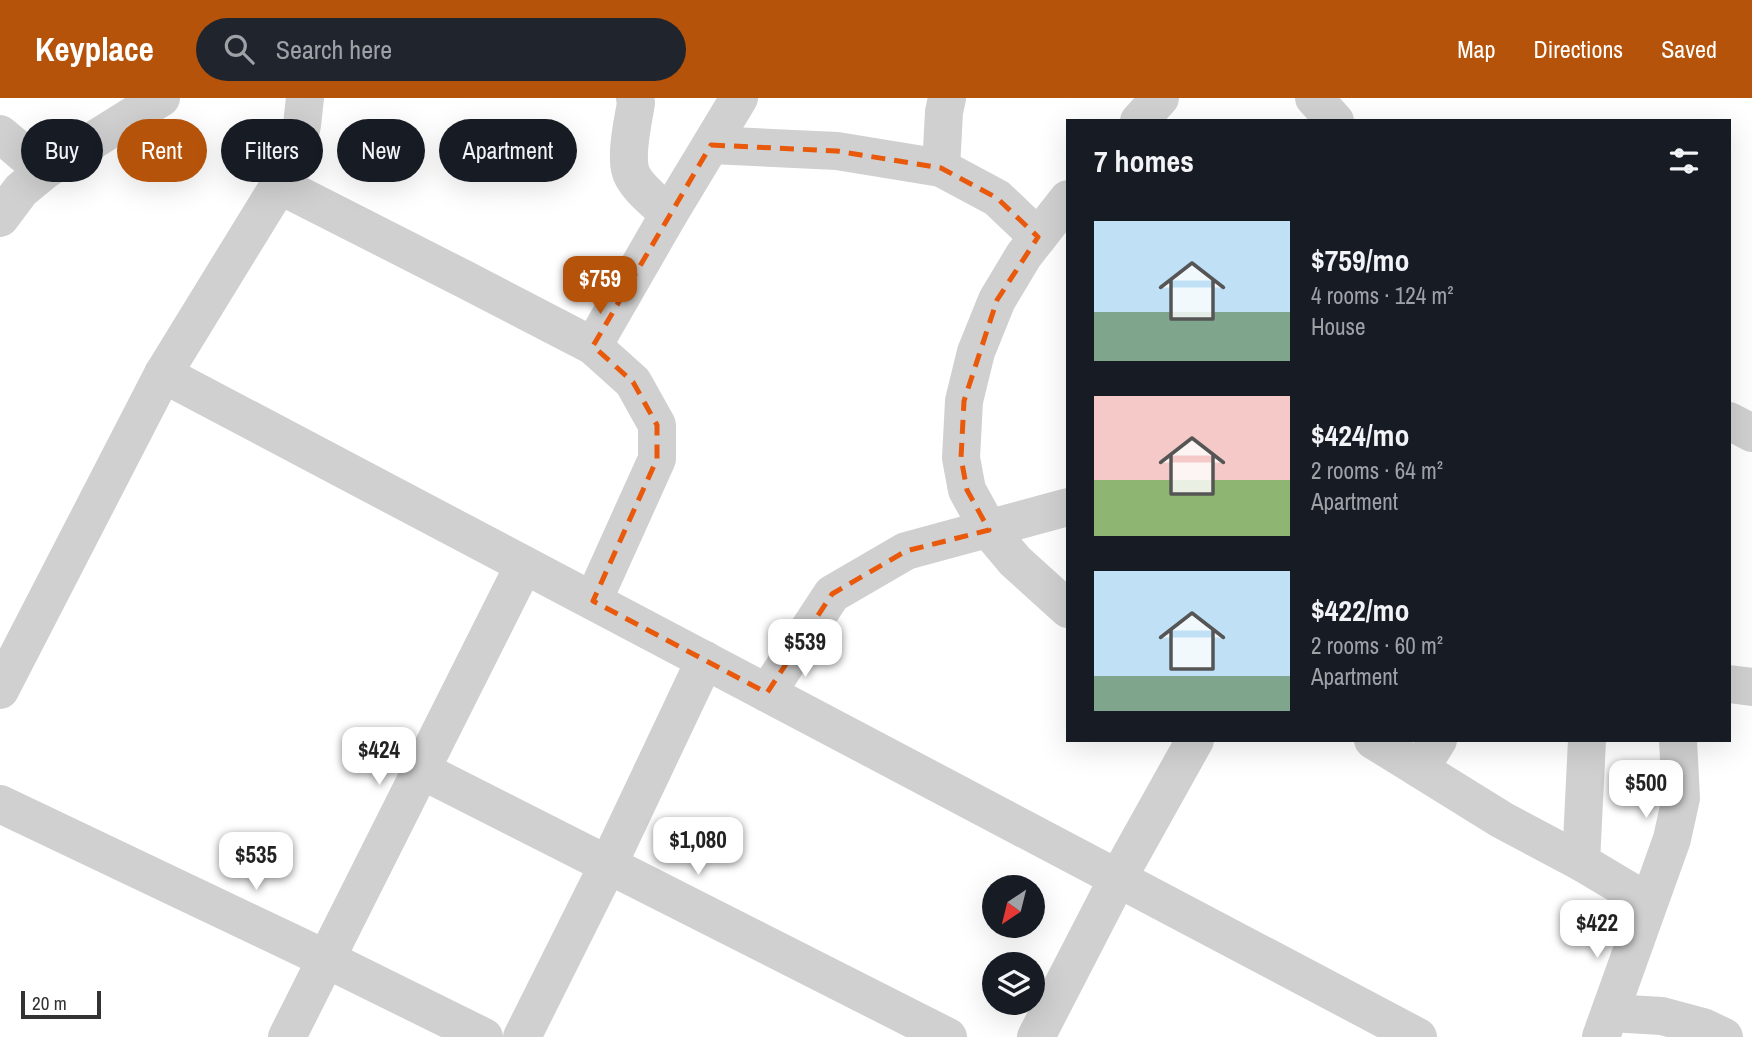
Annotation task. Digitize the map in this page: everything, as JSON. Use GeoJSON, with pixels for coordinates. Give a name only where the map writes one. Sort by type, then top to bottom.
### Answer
{"type":"FeatureCollection","features":[{"type":"Feature","properties":{"kind":"street"},"geometry":{"type":"LineString","coordinates":[[0,134],[16,194],[161,98]]}},
{"type":"Feature","properties":{"kind":"street"},"geometry":{"type":"LineString","coordinates":[[0,690],[163,374],[295,156],[302,125],[304,98]]}},
{"type":"Feature","properties":{"kind":"street"},"geometry":{"type":"LineString","coordinates":[[635,98],[629,170],[640,187],[669,215]]}},
{"type":"Feature","properties":{"kind":"street"},"geometry":{"type":"LineString","coordinates":[[593,346],[739,98]]}},
{"type":"Feature","properties":{"kind":"street"},"geometry":{"type":"LineString","coordinates":[[940,167],[947,98]]}},
{"type":"Feature","properties":{"kind":"street"},"geometry":{"type":"LineString","coordinates":[[1141,119],[1160,98]]}},
{"type":"Feature","properties":{"kind":"street"},"geometry":{"type":"LineString","coordinates":[[1314,98],[1333,119]]}},
{"type":"Feature","properties":{"kind":"street"},"geometry":{"type":"LineString","coordinates":[[711,145],[837,151],[940,167],[997,198],[1038,237]]}},
{"type":"Feature","properties":{"kind":"street"},"geometry":{"type":"LineString","coordinates":[[279,185],[593,346],[633,382],[657,425],[657,459],[593,600]]}},
{"type":"Feature","properties":{"kind":"street"},"geometry":{"type":"LineString","coordinates":[[1066,202],[1024,255],[997,300],[976,352],[964,401],[961,458],[967,491],[989,530],[1015,561],[1066,607]]}},
{"type":"Feature","properties":{"kind":"street"},"geometry":{"type":"LineString","coordinates":[[163,374],[1418,1037]]}},
{"type":"Feature","properties":{"kind":"street"},"geometry":{"type":"LineString","coordinates":[[1731,422],[1752,433]]}},
{"type":"Feature","properties":{"kind":"street"},"geometry":{"type":"LineString","coordinates":[[767,693],[832,594],[906,551],[1066,508]]}},
{"type":"Feature","properties":{"kind":"street"},"geometry":{"type":"LineString","coordinates":[[287,1037],[524,565]]}},
{"type":"Feature","properties":{"kind":"street"},"geometry":{"type":"LineString","coordinates":[[522,1037],[705,660]]}},
{"type":"Feature","properties":{"kind":"street"},"geometry":{"type":"LineString","coordinates":[[1731,684],[1752,687]]}},
{"type":"Feature","properties":{"kind":"street"},"geometry":{"type":"LineString","coordinates":[[1036,1037],[1118,878],[1194,742]]}},
{"type":"Feature","properties":{"kind":"street"},"geometry":{"type":"LineString","coordinates":[[1380,742],[1429,755],[1502,820],[1648,902]]}},
{"type":"Feature","properties":{"kind":"street"},"geometry":{"type":"LineString","coordinates":[[1581,862],[1587,742]]}},
{"type":"Feature","properties":{"kind":"street"},"geometry":{"type":"LineString","coordinates":[[1678,742],[1681,798],[1672,839],[1606,1025],[1662,1016],[1703,1027],[1724,1037]]}},
{"type":"Feature","properties":{"kind":"street"},"geometry":{"type":"LineString","coordinates":[[421,770],[948,1037]]}},
{"type":"Feature","properties":{"kind":"street"},"geometry":{"type":"LineString","coordinates":[[0,804],[326,958],[484,1037]]}},
{"type":"Feature","properties":{"kind":"highlighted area"},"geometry":{"type":"Polygon","coordinates":[[[711,145],[837,151],[941,168],[997,198],[1038,237],[997,300],[964,401],[961,458],[967,490],[989,530],[906,551],[832,594],[767,693],[593,601],[657,459],[657,425],[633,382],[593,346],[711,145]]]}}]}
